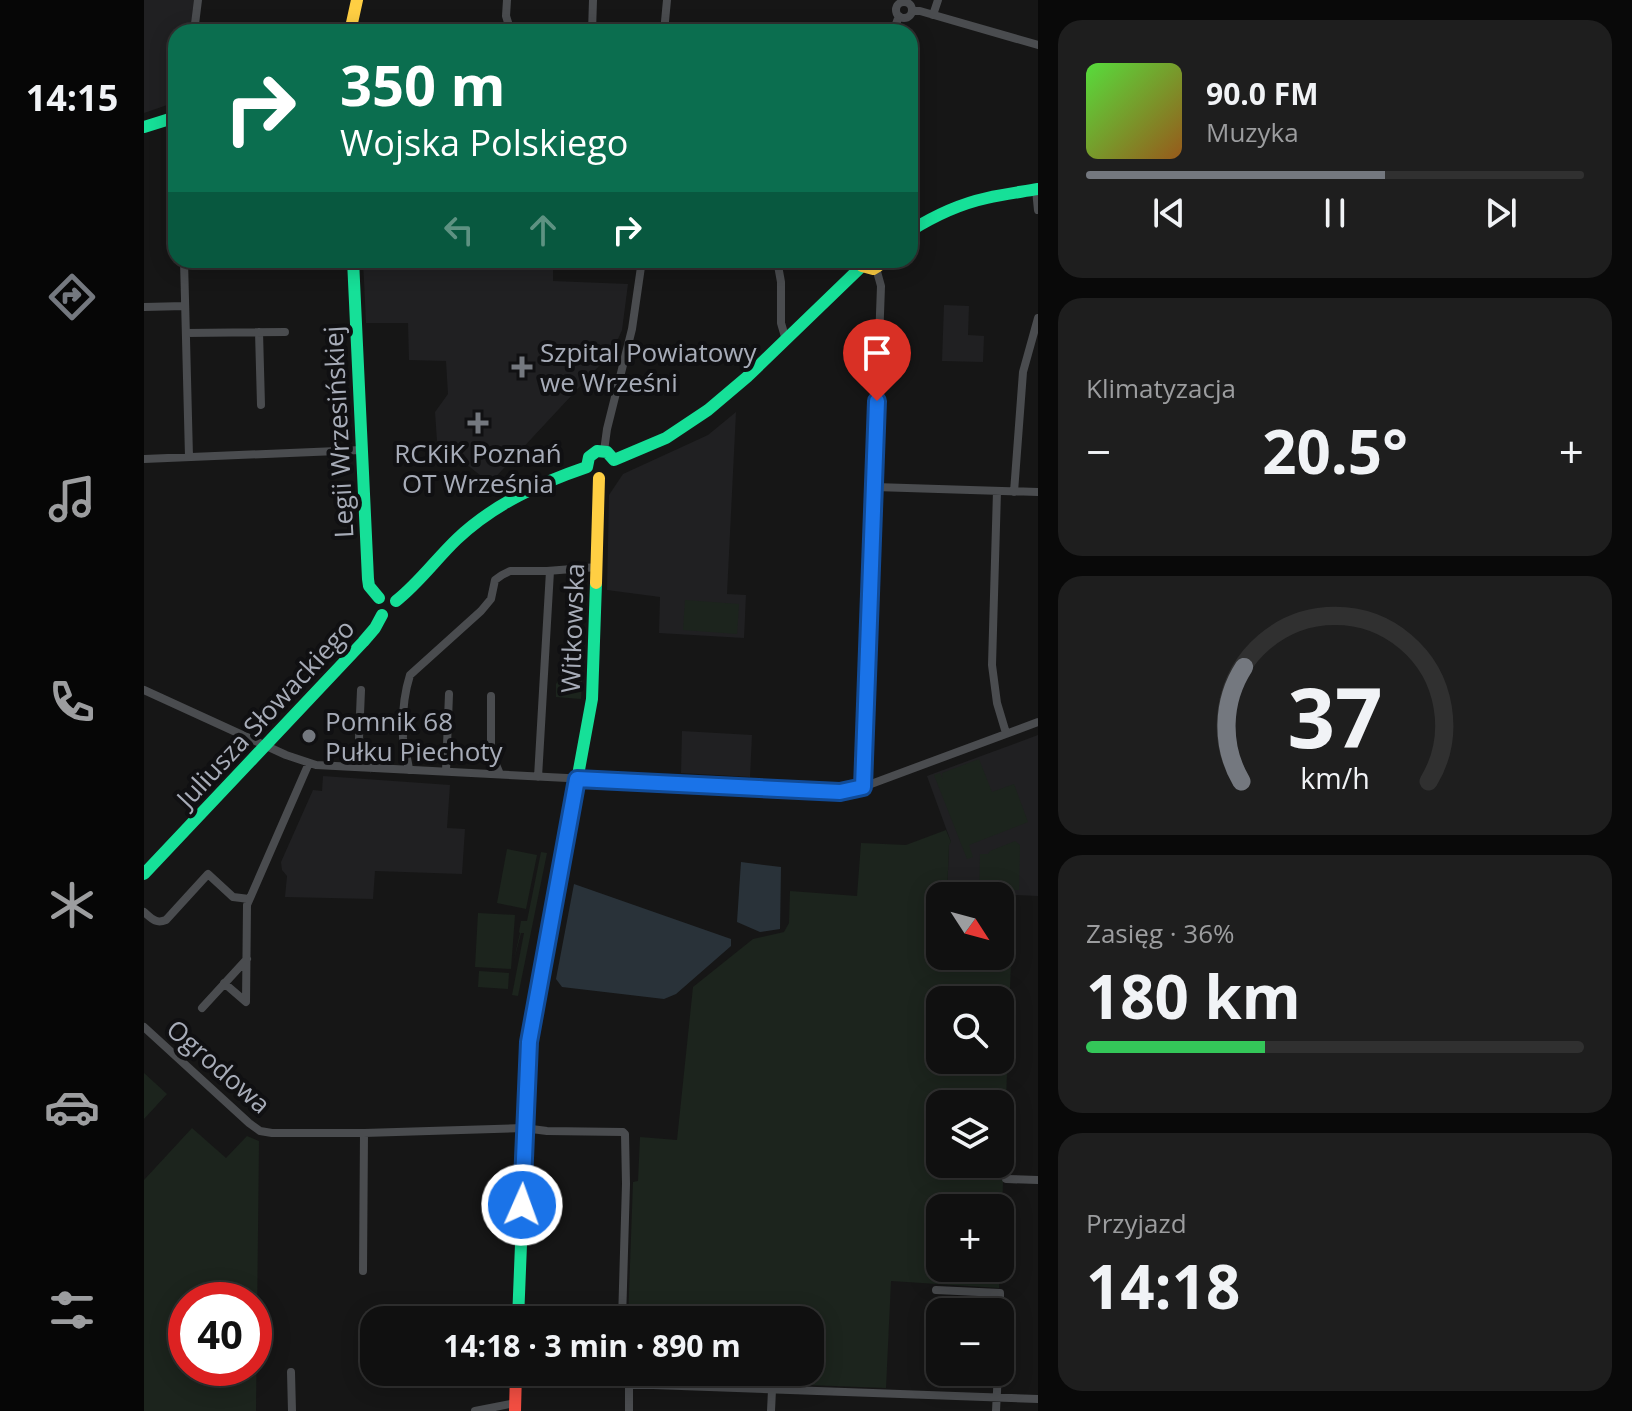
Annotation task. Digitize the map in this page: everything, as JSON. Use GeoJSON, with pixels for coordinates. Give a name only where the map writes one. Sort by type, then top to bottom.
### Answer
{"type":"FeatureCollection","features":[{"type":"Feature","properties":{"kind":"street"},"geometry":{"type":"LineString","coordinates":[[195,24],[198,0]]}},
{"type":"Feature","properties":{"kind":"street"},"geometry":{"type":"LineString","coordinates":[[352,24],[357,0]]}},
{"type":"Feature","properties":{"kind":"street"},"geometry":{"type":"LineString","coordinates":[[357,0],[361,24]]}},
{"type":"Feature","properties":{"kind":"street"},"geometry":{"type":"LineString","coordinates":[[507,0],[507,24]]}},
{"type":"Feature","properties":{"kind":"street"},"geometry":{"type":"LineString","coordinates":[[592,24],[593,0]]}},
{"type":"Feature","properties":{"kind":"street"},"geometry":{"type":"LineString","coordinates":[[665,24],[667,0]]}},
{"type":"Feature","properties":{"kind":"street"},"geometry":{"type":"LineString","coordinates":[[888,0],[899,5]]}},
{"type":"Feature","properties":{"kind":"street"},"geometry":{"type":"LineString","coordinates":[[933,15],[938,0]]}},
{"type":"Feature","properties":{"kind":"street"},"geometry":{"type":"LineString","coordinates":[[896,24],[899,5],[909,3],[912,11]]}},
{"type":"Feature","properties":{"kind":"street"},"geometry":{"type":"LineString","coordinates":[[912,11],[1038,45]]}},
{"type":"Feature","properties":{"kind":"street"},"geometry":{"type":"LineString","coordinates":[[899,16],[906,18],[912,11]]}},
{"type":"Feature","properties":{"kind":"street"},"geometry":{"type":"LineString","coordinates":[[144,127],[168,120]]}},
{"type":"Feature","properties":{"kind":"street"},"geometry":{"type":"LineString","coordinates":[[918,226],[956,207],[981,199],[1037,190],[1038,210]]}},
{"type":"Feature","properties":{"kind":"street"},"geometry":{"type":"LineString","coordinates":[[184,268],[189,457]]}},
{"type":"Feature","properties":{"kind":"street","name":"Legii Wrzesińskiej"},"geometry":{"type":"LineString","coordinates":[[353,268],[368,579],[369,586],[379,598]]}},
{"type":"Feature","properties":{"kind":"street"},"geometry":{"type":"LineString","coordinates":[[641,268],[632,329],[610,415],[609,455],[614,467],[606,477],[599,478],[587,467],[591,454],[597,451],[609,455],[651,446],[690,425],[735,389],[856,268]]}},
{"type":"Feature","properties":{"kind":"street"},"geometry":{"type":"LineString","coordinates":[[778,268],[781,323],[786,340]]}},
{"type":"Feature","properties":{"kind":"street"},"geometry":{"type":"LineString","coordinates":[[863,787],[875,487],[881,286],[879,268]]}},
{"type":"Feature","properties":{"kind":"street"},"geometry":{"type":"LineString","coordinates":[[144,307],[185,306]]}},
{"type":"Feature","properties":{"kind":"street"},"geometry":{"type":"LineString","coordinates":[[1014,492],[1023,372],[1038,318]]}},
{"type":"Feature","properties":{"kind":"street"},"geometry":{"type":"LineString","coordinates":[[259,332],[261,405]]}},
{"type":"Feature","properties":{"kind":"street"},"geometry":{"type":"LineString","coordinates":[[186,333],[285,332]]}},
{"type":"Feature","properties":{"kind":"street"},"geometry":{"type":"LineString","coordinates":[[144,459],[361,450]]}},
{"type":"Feature","properties":{"kind":"street"},"geometry":{"type":"LineString","coordinates":[[396,601],[460,537],[493,511],[512,499],[587,467]]}},
{"type":"Feature","properties":{"kind":"street","name":"Witkowska"},"geometry":{"type":"LineString","coordinates":[[518,1306],[527,1060],[533,1012],[592,699],[599,478]]}},
{"type":"Feature","properties":{"kind":"street"},"geometry":{"type":"LineString","coordinates":[[875,487],[1038,492]]}},
{"type":"Feature","properties":{"kind":"street"},"geometry":{"type":"LineString","coordinates":[[997,491],[992,665],[997,703],[1006,733]]}},
{"type":"Feature","properties":{"kind":"street"},"geometry":{"type":"LineString","coordinates":[[409,770],[403,738],[405,689],[410,675],[481,611],[491,599],[495,580],[510,571],[597,567]]}},
{"type":"Feature","properties":{"kind":"street"},"geometry":{"type":"LineString","coordinates":[[538,777],[550,571]]}},
{"type":"Feature","properties":{"kind":"street"},"geometry":{"type":"LineString","coordinates":[[388,595],[396,601],[394,613],[388,616],[382,615],[376,607],[379,598],[388,595]]}},
{"type":"Feature","properties":{"kind":"street","name":"Juliusza Słowackiego"},"geometry":{"type":"LineString","coordinates":[[144,874],[375,628],[382,615]]}},
{"type":"Feature","properties":{"kind":"street"},"geometry":{"type":"LineString","coordinates":[[144,690],[309,763],[840,792],[863,787],[1038,722]]}},
{"type":"Feature","properties":{"kind":"street"},"geometry":{"type":"LineString","coordinates":[[361,690],[359,738],[371,768]]}},
{"type":"Feature","properties":{"kind":"street"},"geometry":{"type":"LineString","coordinates":[[446,771],[449,694]]}},
{"type":"Feature","properties":{"kind":"street"},"geometry":{"type":"LineString","coordinates":[[491,696],[491,753],[500,774]]}},
{"type":"Feature","properties":{"kind":"street"},"geometry":{"type":"LineString","coordinates":[[224,983],[246,1002],[247,905],[309,763]]}},
{"type":"Feature","properties":{"kind":"street"},"geometry":{"type":"LineString","coordinates":[[144,912],[154,921],[160,923],[166,920],[208,874],[233,897],[249,899]]}},
{"type":"Feature","properties":{"kind":"street"},"geometry":{"type":"LineString","coordinates":[[202,1008],[247,959]]}},
{"type":"Feature","properties":{"kind":"street","name":"Ogrodowa"},"geometry":{"type":"LineString","coordinates":[[144,1027],[255,1128],[266,1133],[524,1128],[623,1132],[626,1184],[622,1306]]}},
{"type":"Feature","properties":{"kind":"street"},"geometry":{"type":"LineString","coordinates":[[363,1271],[364,1133]]}},
{"type":"Feature","properties":{"kind":"street"},"geometry":{"type":"LineString","coordinates":[[1006,1179],[1038,1180]]}},
{"type":"Feature","properties":{"kind":"street"},"geometry":{"type":"LineString","coordinates":[[936,1290],[1000,1293],[1000,1298]]}},
{"type":"Feature","properties":{"kind":"street"},"geometry":{"type":"LineString","coordinates":[[291,1372],[292,1411]]}},
{"type":"Feature","properties":{"kind":"street"},"geometry":{"type":"LineString","coordinates":[[475,1411],[515,1407],[516,1386]]}},
{"type":"Feature","properties":{"kind":"street"},"geometry":{"type":"LineString","coordinates":[[625,1386],[629,1411]]}},
{"type":"Feature","properties":{"kind":"street"},"geometry":{"type":"LineString","coordinates":[[654,1386],[1038,1399]]}},
{"type":"Feature","properties":{"kind":"street"},"geometry":{"type":"LineString","coordinates":[[996,1411],[997,1386]]}},
{"type":"Feature","properties":{"kind":"street"},"geometry":{"type":"LineString","coordinates":[[771,1411],[772,1390]]}},
{"type":"Feature","properties":{"kind":"shaded area"},"geometry":{"type":"Polygon","coordinates":[[[144,0],[196,0],[192,24],[168,24],[168,105],[144,113],[144,0]]]}},
{"type":"Feature","properties":{"kind":"shaded area","name":"Szpital Powiatowy we Wrześni"},"geometry":{"type":"Polygon","coordinates":[[[363,268],[553,268],[553,281],[628,284],[622,330],[612,352],[490,483],[437,441],[435,412],[448,394],[446,361],[409,360],[408,323],[366,323],[363,268]]]}},
{"type":"Feature","properties":{"kind":"shaded area"},"geometry":{"type":"Polygon","coordinates":[[[944,305],[969,306],[968,335],[984,336],[983,362],[942,361],[944,305]]]}},
{"type":"Feature","properties":{"kind":"shaded area"},"geometry":{"type":"Polygon","coordinates":[[[736,412],[727,594],[746,595],[744,638],[659,633],[660,597],[607,590],[609,495],[623,474],[708,435],[736,412]]]}},
{"type":"Feature","properties":{"kind":"shaded area"},"geometry":{"type":"Polygon","coordinates":[[[685,600],[739,604],[737,634],[683,630],[685,600]]]}},
{"type":"Feature","properties":{"kind":"shaded area"},"geometry":{"type":"Polygon","coordinates":[[[567,666],[583,667],[581,699],[556,697],[556,684],[567,666]]]}},
{"type":"Feature","properties":{"kind":"shaded area"},"geometry":{"type":"Polygon","coordinates":[[[682,731],[752,735],[750,777],[681,773],[682,731]]]}},
{"type":"Feature","properties":{"kind":"shaded area"},"geometry":{"type":"Polygon","coordinates":[[[1038,735],[1038,896],[1014,895],[1014,882],[948,882],[951,842],[927,776],[1038,735]]]}},
{"type":"Feature","properties":{"kind":"shaded area"},"geometry":{"type":"Polygon","coordinates":[[[979,759],[992,792],[1014,784],[1028,822],[969,845],[973,857],[967,859],[934,775],[940,773],[943,779],[942,773],[979,759]]]}},
{"type":"Feature","properties":{"kind":"shaded area"},"geometry":{"type":"Polygon","coordinates":[[[323,776],[450,785],[447,828],[465,829],[462,874],[375,871],[373,899],[285,897],[287,876],[281,862],[313,790],[322,791],[323,776]]]}},
{"type":"Feature","properties":{"kind":"shaded area"},"geometry":{"type":"Polygon","coordinates":[[[946,830],[951,842],[948,882],[926,882],[926,970],[1011,970],[1010,986],[926,986],[926,1074],[1007,1074],[1006,1090],[926,1090],[926,1178],[1003,1178],[1003,1194],[926,1194],[926,1282],[999,1282],[999,1288],[891,1281],[886,1388],[824,1386],[824,1306],[629,1306],[633,1182],[638,1181],[640,1137],[677,1140],[693,987],[753,939],[784,932],[789,923],[790,891],[857,896],[861,843],[906,845],[946,830]]]}},
{"type":"Feature","properties":{"kind":"shaded area"},"geometry":{"type":"Polygon","coordinates":[[[1015,841],[1020,845],[1019,890],[1014,890],[1014,882],[979,882],[980,854],[1015,841]]]}},
{"type":"Feature","properties":{"kind":"shaded area"},"geometry":{"type":"Polygon","coordinates":[[[507,849],[537,855],[526,909],[497,903],[507,849]]]}},
{"type":"Feature","properties":{"kind":"shaded area"},"geometry":{"type":"Polygon","coordinates":[[[541,852],[547,853],[518,996],[512,995],[524,933],[521,933],[514,960],[521,921],[527,921],[541,852]]]}},
{"type":"Feature","properties":{"kind":"shaded area"},"geometry":{"type":"Polygon","coordinates":[[[741,862],[781,867],[780,929],[760,932],[737,922],[741,862]]]}},
{"type":"Feature","properties":{"kind":"shaded area"},"geometry":{"type":"Polygon","coordinates":[[[574,884],[731,939],[731,946],[676,994],[664,999],[562,987],[556,979],[574,884]]]}},
{"type":"Feature","properties":{"kind":"shaded area"},"geometry":{"type":"Polygon","coordinates":[[[478,913],[515,915],[511,969],[475,967],[478,913]]]}},
{"type":"Feature","properties":{"kind":"shaded area"},"geometry":{"type":"Polygon","coordinates":[[[479,971],[509,973],[508,989],[478,987],[479,971]]]}},
{"type":"Feature","properties":{"kind":"shaded area"},"geometry":{"type":"Polygon","coordinates":[[[144,1073],[167,1094],[144,1119],[144,1073]]]}},
{"type":"Feature","properties":{"kind":"shaded area"},"geometry":{"type":"Polygon","coordinates":[[[192,1128],[226,1158],[247,1136],[259,1141],[257,1282],[168,1282],[168,1386],[256,1386],[256,1411],[144,1411],[144,1180],[192,1128]]]}},
{"type":"Feature","properties":{"kind":"traffic: fast"},"geometry":{"type":"LineString","coordinates":[[144,127],[168,120]]}},
{"type":"Feature","properties":{"kind":"traffic: fast"},"geometry":{"type":"LineString","coordinates":[[918,227],[967,204],[1038,189]]}},
{"type":"Feature","properties":{"kind":"traffic: fast"},"geometry":{"type":"LineString","coordinates":[[353,268],[368,579],[369,586],[379,598]]}},
{"type":"Feature","properties":{"kind":"traffic: fast"},"geometry":{"type":"LineString","coordinates":[[614,460],[666,438],[708,410],[747,377],[860,268]]}},
{"type":"Feature","properties":{"kind":"traffic: fast"},"geometry":{"type":"LineString","coordinates":[[587,467],[589,457],[597,451],[607,452],[614,460]]}},
{"type":"Feature","properties":{"kind":"traffic: fast"},"geometry":{"type":"LineString","coordinates":[[396,601],[457,539],[486,515],[535,488],[587,467]]}},
{"type":"Feature","properties":{"kind":"traffic: fast"},"geometry":{"type":"LineString","coordinates":[[519,1306],[529,1042],[592,699],[596,583]]}},
{"type":"Feature","properties":{"kind":"traffic: fast"},"geometry":{"type":"LineString","coordinates":[[144,874],[363,642],[382,615]]}},
{"type":"Feature","properties":{"kind":"traffic: slow"},"geometry":{"type":"LineString","coordinates":[[352,24],[357,0]]}},
{"type":"Feature","properties":{"kind":"traffic: slow"},"geometry":{"type":"LineString","coordinates":[[869,268],[875,268]]}},
{"type":"Feature","properties":{"kind":"traffic: slow"},"geometry":{"type":"LineString","coordinates":[[596,583],[599,478]]}},
{"type":"Feature","properties":{"kind":"traffic: jam"},"geometry":{"type":"LineString","coordinates":[[515,1411],[516,1386]]}},
{"type":"Feature","properties":{"kind":"place","name":"Szpital Powiatowy we Wrześni"},"geometry":{"type":"Point","coordinates":[522,367]}},
{"type":"Feature","properties":{"kind":"place","name":"RCKiK Poznań OT Września"},"geometry":{"type":"Point","coordinates":[478,423]}},
{"type":"Feature","properties":{"kind":"place","name":"Pomnik 68 Pułku Piechoty"},"geometry":{"type":"Point","coordinates":[309,736]}},
{"type":"Feature","properties":{"kind":"route"},"geometry":{"type":"LineString","coordinates":[[522,1205],[529,1042],[577,779],[840,792],[863,787],[877,401]]}}]}
